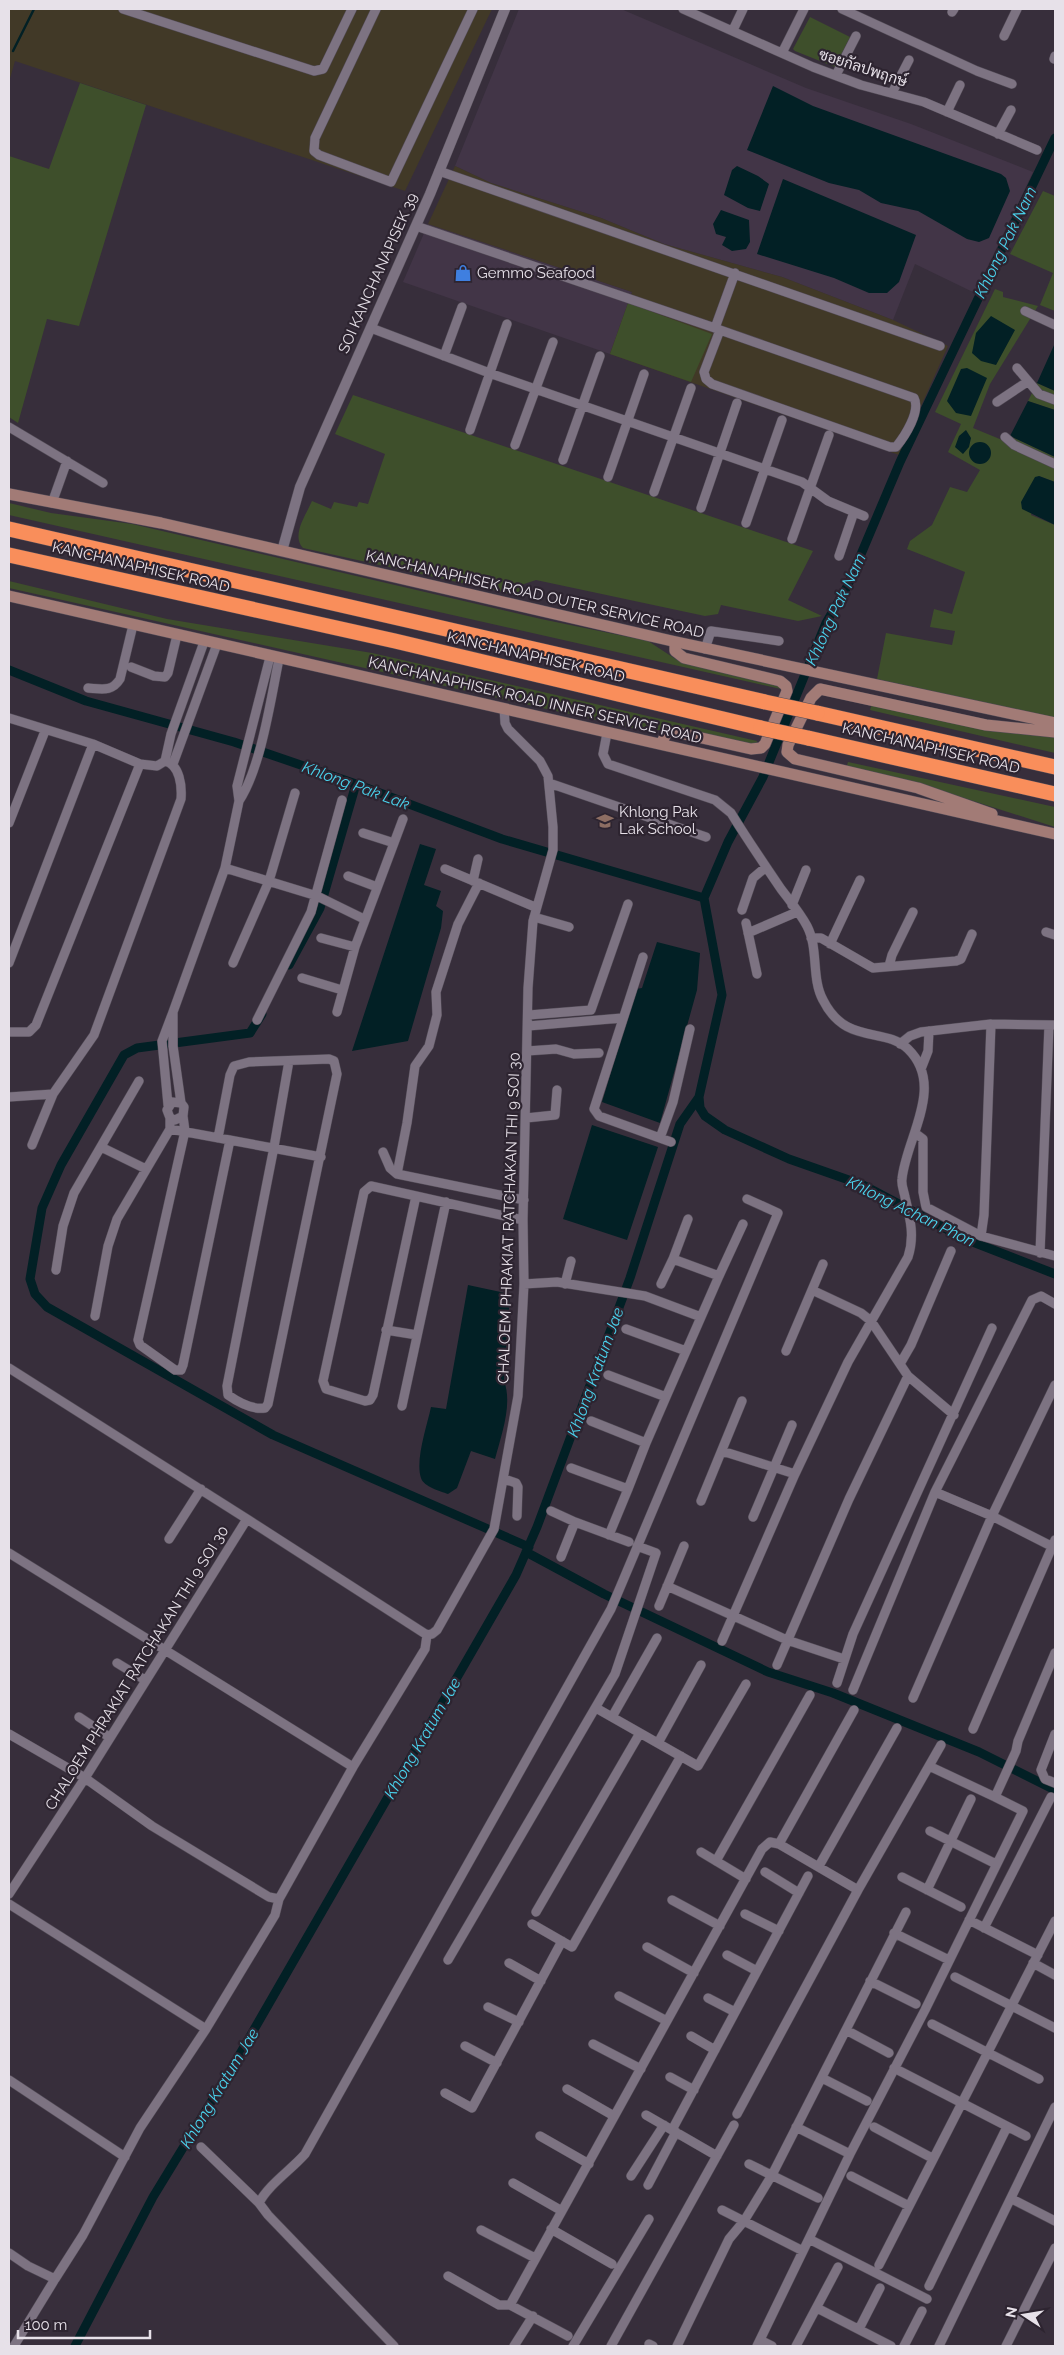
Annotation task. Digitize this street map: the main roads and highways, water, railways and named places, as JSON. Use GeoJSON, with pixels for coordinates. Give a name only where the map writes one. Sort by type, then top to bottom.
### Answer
{"type":"FeatureCollection","features":[{"type":"Feature","properties":{"kind":"highway","name":"KANCHANAPHISEK ROAD"},"geometry":{"type":"LineString","coordinates":[[9,529],[765,702],[1055,766]]}},
{"type":"Feature","properties":{"kind":"highway","name":"KANCHANAPHISEK ROAD"},"geometry":{"type":"LineString","coordinates":[[9,555],[389,640],[761,728],[1055,794]]}},
{"type":"Feature","properties":{"kind":"main road","name":"KANCHANAPHISEK ROAD OUTER SERVICE ROAD"},"geometry":{"type":"LineString","coordinates":[[9,494],[52,504],[161,523],[705,649],[1055,723]]}},
{"type":"Feature","properties":{"kind":"main road","name":"KANCHANAPHISEK ROAD INNER SERVICE ROAD"},"geometry":{"type":"LineString","coordinates":[[9,596],[204,642],[748,763],[1055,834]]}},
{"type":"Feature","properties":{"kind":"main road"},"geometry":{"type":"LineString","coordinates":[[661,744],[667,732],[675,732],[751,749],[761,748],[765,744],[787,691],[786,686],[780,681],[684,658],[675,651],[675,642]]}},
{"type":"Feature","properties":{"kind":"main road"},"geometry":{"type":"LineString","coordinates":[[1032,828],[918,788],[795,759],[787,752],[811,698],[820,689],[986,725],[1055,732]]}},
{"type":"Feature","properties":{"kind":"main road"},"geometry":{"type":"LineString","coordinates":[[986,725],[995,721],[996,715],[989,708]]}},
{"type":"Feature","properties":{"kind":"waterway"},"geometry":{"type":"LineString","coordinates":[[13,51],[34,9]]}},
{"type":"Feature","properties":{"kind":"waterway","name":"Khlong Pak Nam"},"geometry":{"type":"LineString","coordinates":[[1055,138],[900,462],[848,585],[826,623],[763,777],[728,842],[704,898],[722,995],[699,1097],[700,1108],[705,1116],[725,1130],[789,1159],[863,1185],[965,1239],[1055,1274]]}},
{"type":"Feature","properties":{"kind":"waterway","name":"Khlong Pak Lak"},"geometry":{"type":"LineString","coordinates":[[9,670],[86,701],[234,742],[356,784],[502,839],[704,898]]}},
{"type":"Feature","properties":{"kind":"waterway"},"geometry":{"type":"LineString","coordinates":[[289,965],[320,908],[356,784]]}},
{"type":"Feature","properties":{"kind":"waterway"},"geometry":{"type":"LineString","coordinates":[[262,1014],[250,1033],[137,1048],[124,1055],[61,1165],[42,1208],[30,1279],[35,1294],[47,1307],[273,1435],[529,1547]]}},
{"type":"Feature","properties":{"kind":"waterway","name":"Khlong Kratum Jae"},"geometry":{"type":"LineString","coordinates":[[75,2346],[153,2197],[233,2066],[516,1575],[537,1527],[630,1278],[680,1124],[699,1097]]}},
{"type":"Feature","properties":{"kind":"waterway"},"geometry":{"type":"LineString","coordinates":[[526,1552],[604,1594],[768,1672],[833,1693],[979,1752],[1055,1790]]}},
{"type":"Feature","properties":{"kind":"place","name":"Gemmo Seafood"},"geometry":{"type":"Point","coordinates":[463,273]}},
{"type":"Feature","properties":{"kind":"place","name":"Khlong Pak Lak School"},"geometry":{"type":"Point","coordinates":[605,821]}},
{"type":"Feature","properties":{"kind":"water label","name":"Khlong Achan Phon"},"geometry":{"type":"Point","coordinates":[911,1211]}}]}
